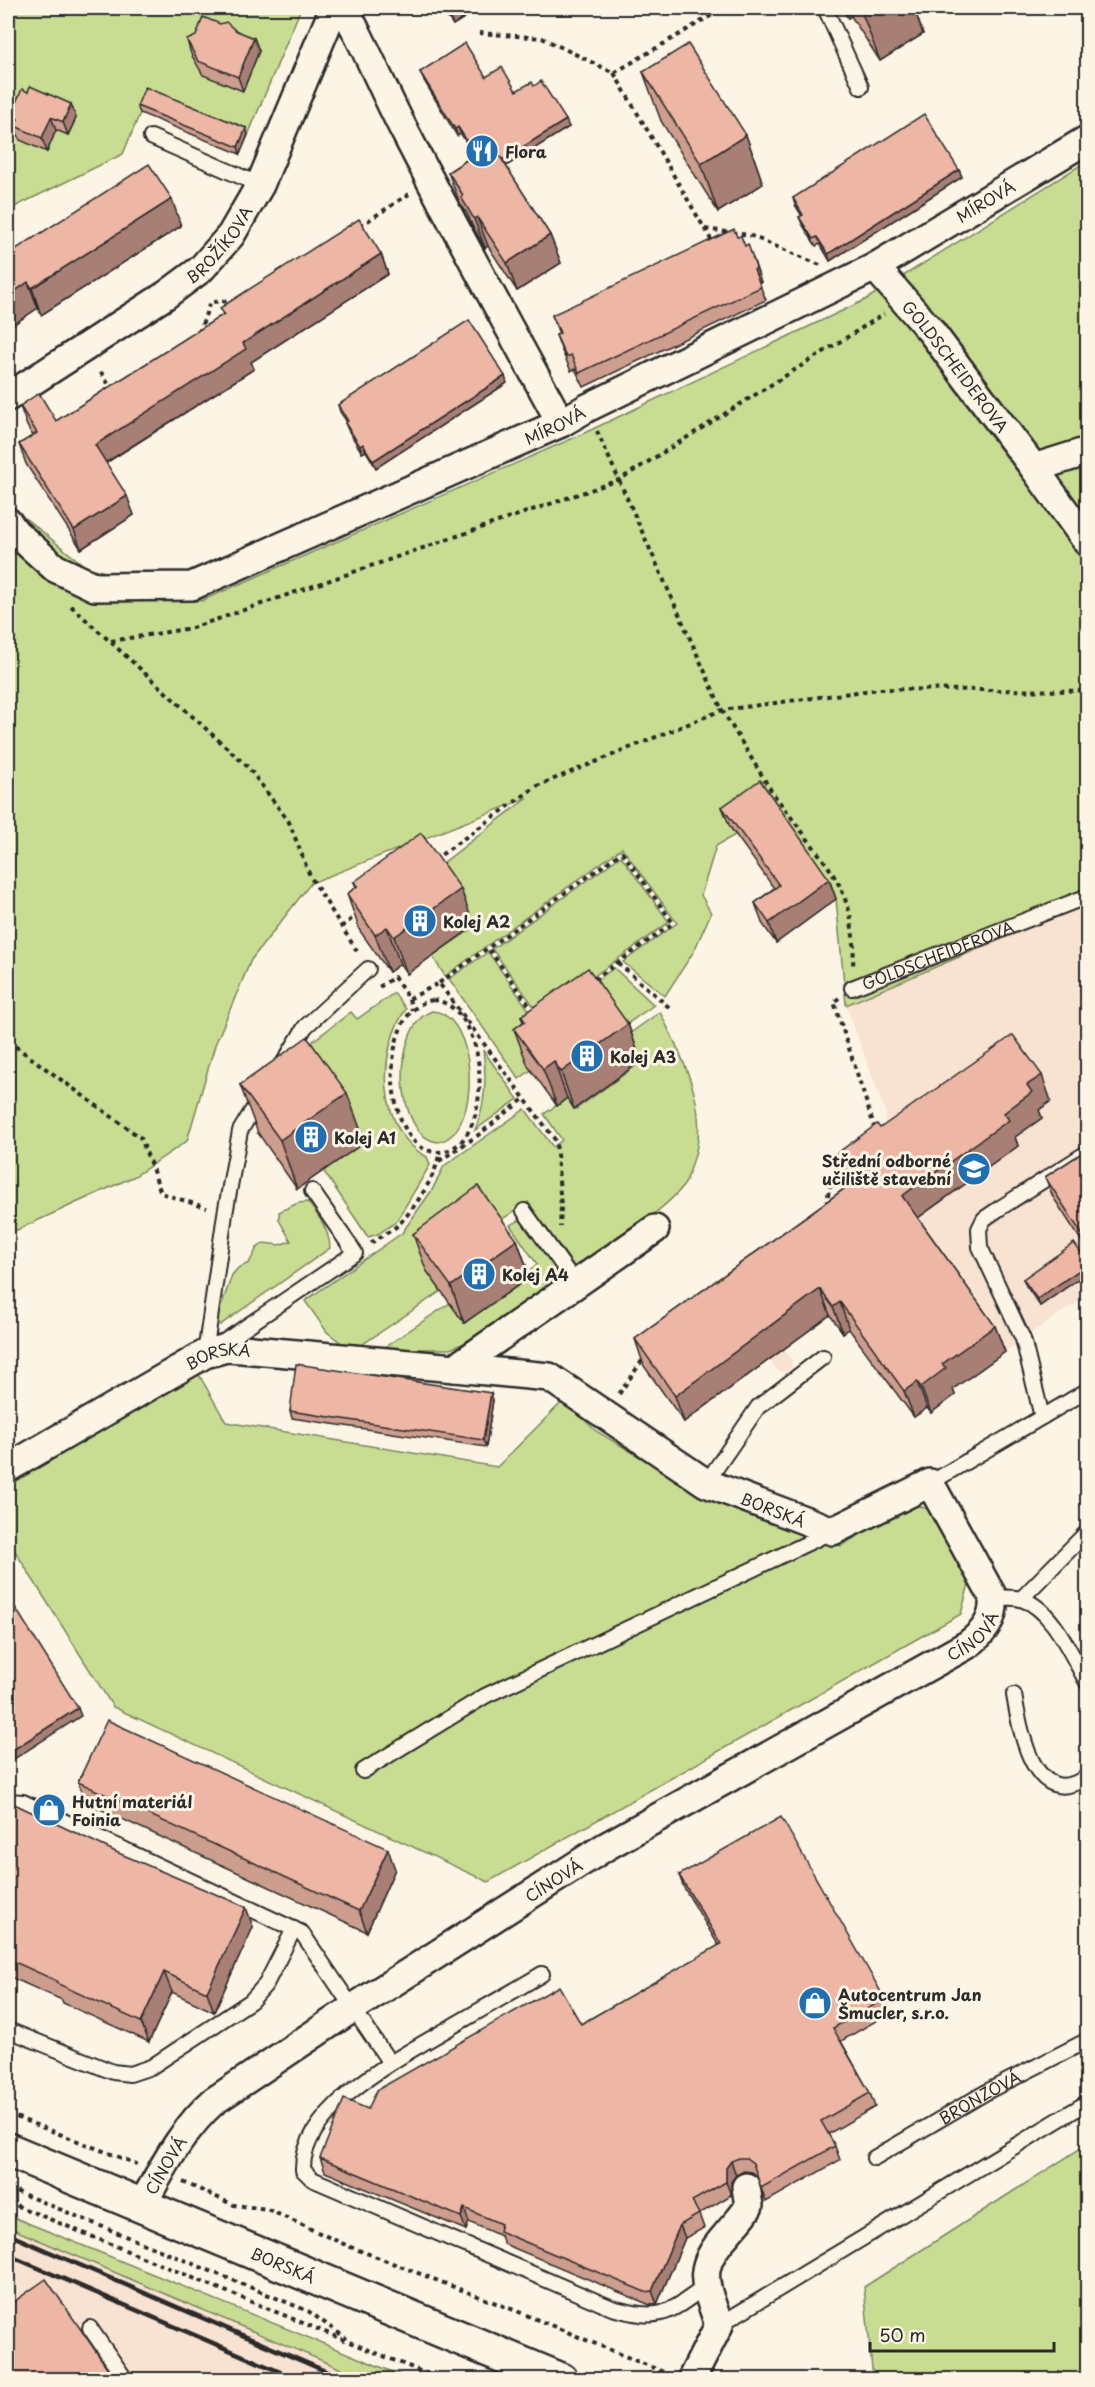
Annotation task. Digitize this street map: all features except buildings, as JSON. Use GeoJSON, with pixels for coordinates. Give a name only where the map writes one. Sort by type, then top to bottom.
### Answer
{"type":"FeatureCollection","features":[{"type":"Feature","properties":{"kind":"street","name":"BROŽÍKOVA"},"geometry":{"type":"LineString","coordinates":[[8,397],[166,295],[201,269],[231,235],[260,185],[334,8]]}},
{"type":"Feature","properties":{"kind":"street"},"geometry":{"type":"LineString","coordinates":[[344,8],[429,180],[561,423]]}},
{"type":"Feature","properties":{"kind":"street","name":"MÍROVÁ"},"geometry":{"type":"LineString","coordinates":[[8,522],[15,532],[55,568],[95,587],[192,586],[561,423],[867,270],[1088,139]]}},
{"type":"Feature","properties":{"kind":"street","name":"GOLDSCHEIDEROVA"},"geometry":{"type":"LineString","coordinates":[[867,270],[905,301],[930,330],[1088,543]]}},
{"type":"Feature","properties":{"kind":"street"},"geometry":{"type":"LineString","coordinates":[[1034,468],[1088,451]]}},
{"type":"Feature","properties":{"kind":"street"},"geometry":{"type":"LineString","coordinates":[[455,1368],[655,1228]]}},
{"type":"Feature","properties":{"kind":"street","name":"BORSKÁ"},"geometry":{"type":"LineString","coordinates":[[8,1468],[205,1354],[226,1348],[254,1349],[549,1377],[706,1483],[833,1531]]}},
{"type":"Feature","properties":{"kind":"street"},"geometry":{"type":"LineString","coordinates":[[833,1531],[930,1483]]}},
{"type":"Feature","properties":{"kind":"street","name":"CÍNOVÁ"},"geometry":{"type":"LineString","coordinates":[[142,2205],[198,2115],[214,2101],[352,2008],[605,1847],[968,1645],[987,1626],[994,1606],[993,1597],[930,1483]]}},
{"type":"Feature","properties":{"kind":"street","name":"BORSKÁ"},"geometry":{"type":"LineString","coordinates":[[8,2150],[561,2379]]}},
{"type":"Feature","properties":{"kind":"street"},"geometry":{"type":"LineString","coordinates":[[683,2379],[719,2325],[706,2286],[705,2265],[712,2250],[744,2216],[749,2206],[746,2187]]}},
{"type":"Feature","properties":{"kind":"lane"},"geometry":{"type":"LineString","coordinates":[[825,8],[861,87]]}},
{"type":"Feature","properties":{"kind":"lane"},"geometry":{"type":"LineString","coordinates":[[151,137],[260,185]]}},
{"type":"Feature","properties":{"kind":"lane","name":"GOLDSCHEIDEROVA"},"geometry":{"type":"LineString","coordinates":[[852,988],[1088,896]]}},
{"type":"Feature","properties":{"kind":"lane"},"geometry":{"type":"LineString","coordinates":[[205,1354],[225,1214],[240,1131],[305,1027],[368,969]]}},
{"type":"Feature","properties":{"kind":"lane"},"geometry":{"type":"LineString","coordinates":[[1042,1417],[1023,1339],[980,1247],[979,1229],[984,1219],[1088,1152]]}},
{"type":"Feature","properties":{"kind":"lane"},"geometry":{"type":"LineString","coordinates":[[205,1354],[355,1253],[312,1191]]}},
{"type":"Feature","properties":{"kind":"lane"},"geometry":{"type":"LineString","coordinates":[[524,1211],[576,1284]]}},
{"type":"Feature","properties":{"kind":"lane"},"geometry":{"type":"LineString","coordinates":[[706,1483],[758,1407],[824,1357]]}},
{"type":"Feature","properties":{"kind":"lane"},"geometry":{"type":"LineString","coordinates":[[930,1483],[1088,1390]]}},
{"type":"Feature","properties":{"kind":"lane"},"geometry":{"type":"LineString","coordinates":[[363,1771],[485,1696],[833,1531]]}},
{"type":"Feature","properties":{"kind":"lane"},"geometry":{"type":"LineString","coordinates":[[1088,1531],[1021,1599],[1041,1610],[1053,1624],[1088,1684]]}},
{"type":"Feature","properties":{"kind":"lane","name":"CÍNOVÁ"},"geometry":{"type":"LineString","coordinates":[[993,1597],[1021,1599]]}},
{"type":"Feature","properties":{"kind":"lane"},"geometry":{"type":"LineString","coordinates":[[1014,1695],[1020,1731],[1028,1756],[1043,1778],[1057,1786],[1077,1784],[1088,1776]]}},
{"type":"Feature","properties":{"kind":"lane"},"geometry":{"type":"LineString","coordinates":[[8,1801],[23,1802],[302,1933],[390,2063]]}},
{"type":"Feature","properties":{"kind":"lane"},"geometry":{"type":"LineString","coordinates":[[8,2030],[112,2072],[130,2074],[151,2067],[251,2001],[266,1984],[294,1929]]}},
{"type":"Feature","properties":{"kind":"lane"},"geometry":{"type":"LineString","coordinates":[[542,1974],[390,2063],[335,2105],[314,2132],[302,2155],[303,2170],[312,2179],[612,2308],[643,2316],[665,2313],[678,2307],[706,2286]]}},
{"type":"Feature","properties":{"kind":"lane","name":"BRONZOVÁ"},"geometry":{"type":"LineString","coordinates":[[874,2158],[990,2090],[1086,2045]]}},
{"type":"Feature","properties":{"kind":"lane"},"geometry":{"type":"LineString","coordinates":[[719,2325],[1088,2102]]}},
{"type":"Feature","properties":{"kind":"lane"},"geometry":{"type":"LineString","coordinates":[[90,2328],[126,2379]]}},
{"type":"Feature","properties":{"kind":"path"},"geometry":{"type":"LineString","coordinates":[[614,73],[724,8]]}},
{"type":"Feature","properties":{"kind":"path"},"geometry":{"type":"LineString","coordinates":[[479,33],[542,38],[614,73],[714,245]]}},
{"type":"Feature","properties":{"kind":"path"},"geometry":{"type":"LineString","coordinates":[[354,231],[429,180]]}},
{"type":"Feature","properties":{"kind":"path"},"geometry":{"type":"LineString","coordinates":[[704,229],[749,235],[812,264],[867,270]]}},
{"type":"Feature","properties":{"kind":"path"},"geometry":{"type":"LineString","coordinates":[[196,341],[210,302],[240,301]]}},
{"type":"Feature","properties":{"kind":"path"},"geometry":{"type":"LineString","coordinates":[[111,641],[192,628],[619,480],[905,301]]}},
{"type":"Feature","properties":{"kind":"path"},"geometry":{"type":"LineString","coordinates":[[101,372],[114,394]]}},
{"type":"Feature","properties":{"kind":"path"},"geometry":{"type":"LineString","coordinates":[[587,408],[722,710],[772,792],[842,888],[850,913],[854,944],[852,988]]}},
{"type":"Feature","properties":{"kind":"path"},"geometry":{"type":"LineString","coordinates":[[70,606],[248,767],[289,822],[310,876],[368,969],[381,986],[394,977],[409,999],[412,1010]]}},
{"type":"Feature","properties":{"kind":"path"},"geometry":{"type":"LineString","coordinates":[[425,867],[537,786],[722,710],[880,689],[1088,691]]}},
{"type":"Feature","properties":{"kind":"path"},"geometry":{"type":"LineString","coordinates":[[409,999],[439,983],[622,852],[673,923],[539,1019],[488,948]]}},
{"type":"Feature","properties":{"kind":"path"},"geometry":{"type":"LineString","coordinates":[[341,927],[360,913]]}},
{"type":"Feature","properties":{"kind":"path"},"geometry":{"type":"LineString","coordinates":[[618,963],[670,1008]]}},
{"type":"Feature","properties":{"kind":"path"},"geometry":{"type":"LineString","coordinates":[[439,983],[556,1141],[561,1207],[558,1259]]}},
{"type":"Feature","properties":{"kind":"path","name":"GOLDSCHEIDEROVA"},"geometry":{"type":"LineString","coordinates":[[852,988],[834,1002],[878,1137]]}},
{"type":"Feature","properties":{"kind":"path"},"geometry":{"type":"LineString","coordinates":[[437,1000],[450,1005],[462,1016],[474,1041],[478,1057],[480,1084],[477,1106],[473,1121],[462,1140],[452,1149],[439,1152],[429,1151],[413,1139],[405,1127],[395,1100],[393,1074],[395,1047],[402,1025],[412,1010],[424,1002],[437,1000]]}},
{"type":"Feature","properties":{"kind":"path"},"geometry":{"type":"LineString","coordinates":[[8,1041],[141,1138],[161,1193],[225,1214]]}},
{"type":"Feature","properties":{"kind":"path"},"geometry":{"type":"LineString","coordinates":[[8,1047],[13,1044]]}},
{"type":"Feature","properties":{"kind":"path"},"geometry":{"type":"LineString","coordinates":[[439,1161],[477,1136],[525,1098]]}},
{"type":"Feature","properties":{"kind":"path"},"geometry":{"type":"LineString","coordinates":[[355,1253],[398,1226],[416,1204],[439,1161],[439,1152]]}},
{"type":"Feature","properties":{"kind":"path"},"geometry":{"type":"LineString","coordinates":[[827,1210],[829,1187],[846,1174]]}},
{"type":"Feature","properties":{"kind":"path"},"geometry":{"type":"LineString","coordinates":[[604,1415],[650,1352]]}},
{"type":"Feature","properties":{"kind":"path"},"geometry":{"type":"LineString","coordinates":[[8,2114],[161,2173],[234,2205],[267,2209],[348,2246],[683,2379]]}},
{"type":"Feature","properties":{"kind":"path"},"geometry":{"type":"LineString","coordinates":[[8,2188],[309,2312],[353,2343]]}},
{"type":"Feature","properties":{"kind":"path"},"geometry":{"type":"LineString","coordinates":[[8,2202],[442,2379]]}},
{"type":"Feature","properties":{"kind":"shaded area","name":"Střední odborné učiliště stavební"},"geometry":{"type":"Polygon","coordinates":[[[1087,903],[1087,1296],[952,1390],[955,1395],[950,1398],[947,1394],[914,1417],[850,1329],[843,1333],[830,1316],[784,1349],[792,1360],[791,1368],[786,1372],[778,1371],[769,1360],[690,1420],[684,1422],[644,1366],[860,1210],[883,1134],[886,1114],[846,1005],[1087,903]]]}},
{"type":"Feature","properties":{"kind":"shaded area"},"geometry":{"type":"Polygon","coordinates":[[[8,2215],[410,2379],[8,2379],[8,2215]]]}},
{"type":"Feature","properties":{"kind":"green space"},"geometry":{"type":"Polygon","coordinates":[[[8,8],[301,8],[248,135],[148,94],[123,154],[8,210],[8,8]]]}},
{"type":"Feature","properties":{"kind":"green space"},"geometry":{"type":"Polygon","coordinates":[[[1087,161],[1087,903],[846,1005],[836,899],[730,827],[735,835],[716,846],[701,895],[711,913],[694,951],[665,996],[623,962],[677,923],[622,848],[445,976],[432,956],[475,927],[434,870],[527,798],[311,883],[251,960],[215,1045],[187,1141],[135,1176],[8,1234],[8,533],[25,518],[85,566],[201,601],[578,436],[865,300],[1087,161]]]}},
{"type":"Feature","properties":{"kind":"green space"},"geometry":{"type":"Polygon","coordinates":[[[621,856],[669,922],[540,1015],[492,949],[621,856]]]}},
{"type":"Feature","properties":{"kind":"green space"},"geometry":{"type":"Polygon","coordinates":[[[488,952],[538,1023],[614,968],[654,1005],[624,1026],[528,1066],[531,1070],[519,1079],[449,979],[488,952]]]}},
{"type":"Feature","properties":{"kind":"green space"},"geometry":{"type":"Polygon","coordinates":[[[394,993],[406,1009],[390,1046],[387,1089],[391,1110],[399,1129],[411,1145],[427,1157],[430,1165],[396,1222],[378,1234],[368,1237],[323,1170],[257,1133],[269,1108],[313,1041],[351,1012],[357,1019],[394,993]]]}},
{"type":"Feature","properties":{"kind":"green space"},"geometry":{"type":"Polygon","coordinates":[[[432,1011],[447,1017],[459,1031],[466,1051],[469,1074],[468,1098],[463,1118],[453,1134],[438,1142],[423,1136],[413,1121],[406,1102],[403,1080],[404,1057],[409,1037],[419,1020],[432,1011]]]}},
{"type":"Feature","properties":{"kind":"green space"},"geometry":{"type":"Polygon","coordinates":[[[660,1012],[686,1067],[697,1105],[699,1125],[697,1144],[689,1174],[684,1185],[675,1195],[650,1217],[580,1267],[574,1266],[528,1202],[426,1270],[441,1291],[360,1346],[348,1348],[327,1332],[305,1301],[402,1233],[432,1190],[444,1166],[525,1109],[553,1147],[562,1140],[544,1114],[567,1098],[576,1109],[641,1062],[626,1039],[629,1034],[660,1012]]]}},
{"type":"Feature","properties":{"kind":"green space"},"geometry":{"type":"Polygon","coordinates":[[[483,1050],[518,1099],[475,1130],[485,1091],[483,1050]]]}},
{"type":"Feature","properties":{"kind":"green space"},"geometry":{"type":"Polygon","coordinates":[[[308,1202],[326,1229],[330,1248],[220,1325],[217,1318],[232,1275],[238,1268],[249,1263],[257,1248],[264,1243],[279,1245],[291,1241],[279,1220],[279,1212],[298,1203],[308,1202]]]}},
{"type":"Feature","properties":{"kind":"green space"},"geometry":{"type":"Polygon","coordinates":[[[520,1220],[560,1274],[560,1282],[474,1339],[450,1349],[382,1349],[450,1303],[465,1323],[537,1264],[510,1225],[520,1220]]]}},
{"type":"Feature","properties":{"kind":"green space"},"geometry":{"type":"Polygon","coordinates":[[[198,1373],[226,1422],[497,1467],[564,1400],[596,1431],[711,1499],[841,1546],[912,1503],[935,1512],[970,1580],[961,1614],[488,1882],[113,1707],[8,1540],[8,1485],[198,1373]]]}},
{"type":"Feature","properties":{"kind":"green space"},"geometry":{"type":"Polygon","coordinates":[[[1087,2144],[1087,2379],[873,2379],[864,2287],[1087,2144]]]}},
{"type":"Feature","properties":{"kind":"green space"},"geometry":{"type":"Polygon","coordinates":[[[8,2215],[410,2379],[365,2379],[8,2227],[8,2215]]]}},
{"type":"Feature","properties":{"kind":"railway"},"geometry":{"type":"LineString","coordinates":[[8,2234],[346,2380]]}},
{"type":"Feature","properties":{"kind":"railway"},"geometry":{"type":"LineString","coordinates":[[8,2255],[299,2380]]}},
{"type":"Feature","properties":{"kind":"place","name":"Flora"},"geometry":{"type":"Point","coordinates":[482,151]}},
{"type":"Feature","properties":{"kind":"place","name":"Kolej A2"},"geometry":{"type":"Point","coordinates":[420,921]}},
{"type":"Feature","properties":{"kind":"place","name":"Kolej A3"},"geometry":{"type":"Point","coordinates":[587,1056]}},
{"type":"Feature","properties":{"kind":"place","name":"Kolej A1"},"geometry":{"type":"Point","coordinates":[311,1137]}},
{"type":"Feature","properties":{"kind":"place","name":"Střední odborné učiliště stavební"},"geometry":{"type":"Point","coordinates":[974,1169]}},
{"type":"Feature","properties":{"kind":"place","name":"Kolej A4"},"geometry":{"type":"Point","coordinates":[479,1274]}},
{"type":"Feature","properties":{"kind":"place","name":"Hutní materiál Foinia"},"geometry":{"type":"Point","coordinates":[49,1810]}},
{"type":"Feature","properties":{"kind":"place","name":"Autocentrum Jan Šmucler, s.r.o."},"geometry":{"type":"Point","coordinates":[815,2003]}}]}
